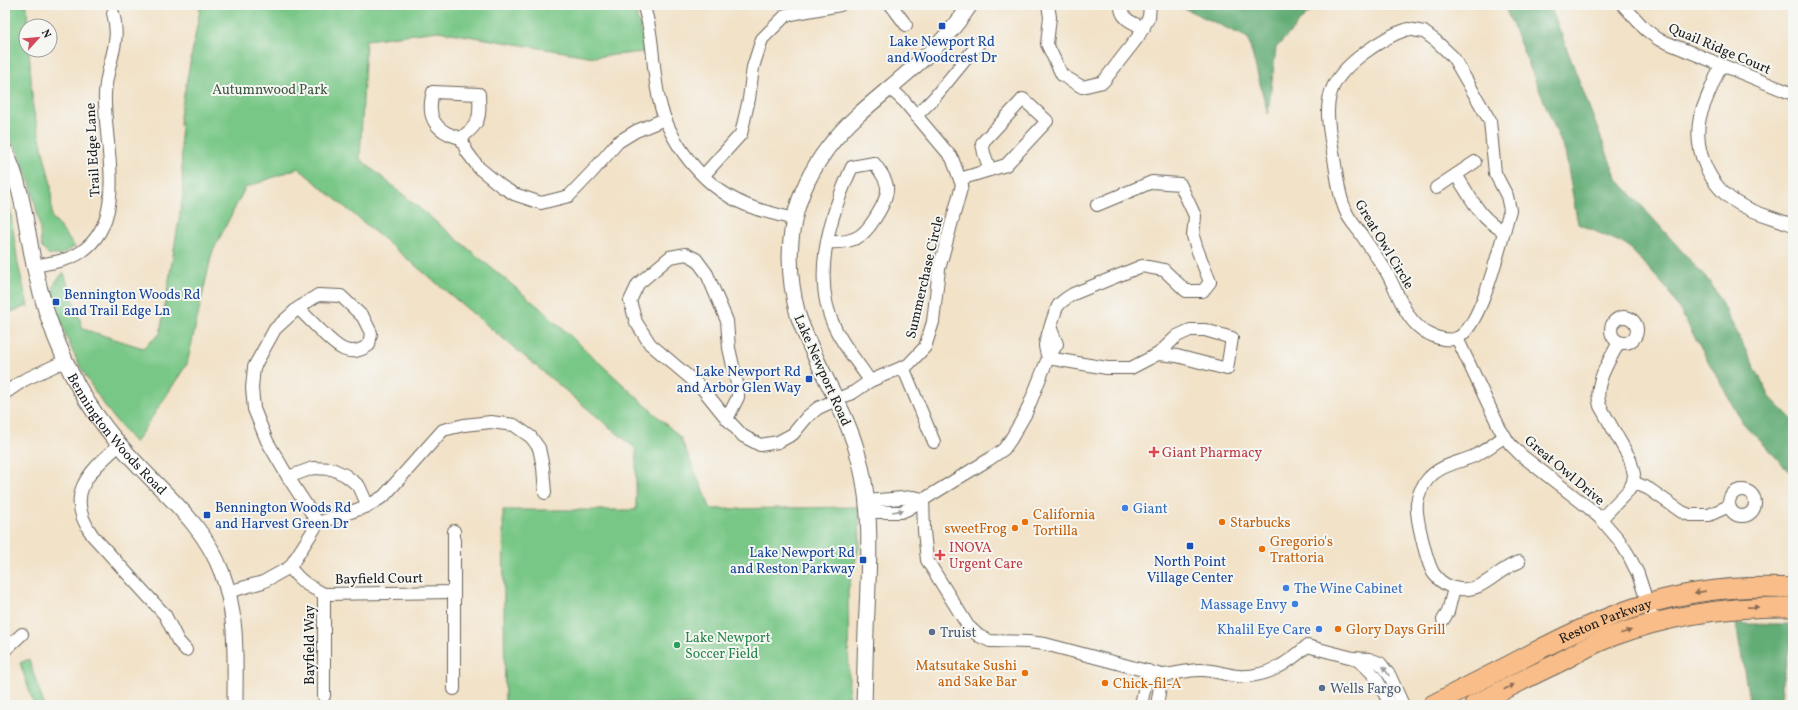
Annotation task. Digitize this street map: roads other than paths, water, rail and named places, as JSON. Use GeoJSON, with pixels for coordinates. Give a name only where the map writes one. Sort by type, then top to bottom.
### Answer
{"type":"FeatureCollection","features":[{"type":"Feature","properties":{"kind":"main road","name":"Reston Parkway"},"geometry":{"type":"LineString","coordinates":[[1432,705],[1580,629],[1617,614],[1687,594],[1733,588],[1770,586],[1793,588]]}},
{"type":"Feature","properties":{"kind":"main road","name":"Reston Parkway"},"geometry":{"type":"LineString","coordinates":[[1474,705],[1594,644],[1613,636],[1654,623],[1719,609],[1745,607],[1793,607]]}},
{"type":"Feature","properties":{"kind":"street"},"geometry":{"type":"LineString","coordinates":[[643,5],[649,22],[657,90],[665,119],[677,144],[688,160],[723,191],[750,206],[793,219]]}},
{"type":"Feature","properties":{"kind":"street"},"geometry":{"type":"LineString","coordinates":[[704,175],[741,134],[749,99],[753,67],[762,39],[786,15],[840,5]]}},
{"type":"Feature","properties":{"kind":"street"},"geometry":{"type":"LineString","coordinates":[[890,5],[906,25]]}},
{"type":"Feature","properties":{"kind":"street","name":"Lake Newport Road"},"geometry":{"type":"LineString","coordinates":[[864,705],[870,553],[868,506],[864,477],[857,449],[801,326],[793,297],[789,266],[789,247],[793,219],[810,173],[822,154],[848,124],[890,88],[954,29],[970,5]]}},
{"type":"Feature","properties":{"kind":"street"},"geometry":{"type":"LineString","coordinates":[[1048,5],[1050,17],[1047,44],[1062,75],[1082,87],[1103,82],[1144,28],[1149,17],[1150,5]]}},
{"type":"Feature","properties":{"kind":"street"},"geometry":{"type":"LineString","coordinates":[[1121,5],[1121,9],[1126,19],[1144,28]]}},
{"type":"Feature","properties":{"kind":"street","name":"Quail Ridge Court"},"geometry":{"type":"LineString","coordinates":[[1623,5],[1645,29],[1658,39],[1720,66],[1793,94]]}},
{"type":"Feature","properties":{"kind":"street","name":"Trail Edge Lane"},"geometry":{"type":"LineString","coordinates":[[34,266],[67,259],[80,253],[99,235],[105,223],[111,197],[105,95],[107,73],[117,36],[113,13]]}},
{"type":"Feature","properties":{"kind":"street","name":"Great Owl Circle"},"geometry":{"type":"LineString","coordinates":[[1408,29],[1424,32],[1436,41],[1453,58],[1490,121],[1496,173],[1507,196],[1510,210],[1481,308],[1469,328],[1457,338],[1446,340],[1432,335],[1420,328],[1409,316],[1386,272],[1347,215],[1340,197],[1330,134],[1328,107],[1331,92],[1341,74],[1374,45],[1393,34],[1408,29]]}},
{"type":"Feature","properties":{"kind":"street"},"geometry":{"type":"LineString","coordinates":[[916,116],[934,98],[979,43]]}},
{"type":"Feature","properties":{"kind":"street"},"geometry":{"type":"LineString","coordinates":[[1720,66],[1703,109],[1698,131],[1703,160],[1708,171],[1724,194],[1738,204],[1793,225]]}},
{"type":"Feature","properties":{"kind":"street","name":"Summerchase Circle"},"geometry":{"type":"LineString","coordinates":[[727,419],[738,397],[738,388],[729,348],[727,322],[707,274],[696,259],[686,254],[670,257],[638,284],[630,301],[636,322],[650,344],[702,388],[727,419],[743,436],[760,445],[778,442],[793,434],[807,417],[818,408],[854,392],[870,381],[908,365],[925,347],[933,322],[940,269],[962,185],[952,158],[890,88]]}},
{"type":"Feature","properties":{"kind":"street"},"geometry":{"type":"LineString","coordinates":[[461,138],[472,130],[478,123],[479,94],[432,92],[429,106],[433,120],[443,131],[461,138],[467,152],[480,168],[501,186],[514,194],[541,203],[569,196],[618,142],[636,131],[665,119]]}},
{"type":"Feature","properties":{"kind":"street"},"geometry":{"type":"LineString","coordinates":[[960,179],[990,170],[1006,165],[1047,120],[1023,99],[982,143],[990,170]]}},
{"type":"Feature","properties":{"kind":"street","name":"Bennington Woods Road"},"geometry":{"type":"LineString","coordinates":[[5,151],[19,184],[25,210],[34,266],[53,332],[65,361],[79,388],[96,414],[120,445],[183,510],[198,529],[212,551],[222,573],[232,610],[235,640],[234,705]]}},
{"type":"Feature","properties":{"kind":"street"},"geometry":{"type":"LineString","coordinates":[[1436,188],[1475,162]]}},
{"type":"Feature","properties":{"kind":"street"},"geometry":{"type":"LineString","coordinates":[[827,242],[844,243],[855,239],[860,237],[872,225],[882,206],[888,187],[874,163],[852,167],[843,188],[827,242],[824,254],[823,279],[828,310],[836,330],[870,381]]}},
{"type":"Feature","properties":{"kind":"street"},"geometry":{"type":"LineString","coordinates":[[1456,174],[1483,217],[1491,225],[1504,231]]}},
{"type":"Feature","properties":{"kind":"street"},"geometry":{"type":"LineString","coordinates":[[868,506],[901,512],[963,476],[1004,449],[1026,414],[1048,358],[1057,344],[1051,329],[1054,313],[1064,299],[1142,266],[1164,270],[1186,291],[1203,291],[1210,282],[1196,249],[1193,236],[1195,216],[1180,184],[1152,182],[1097,205]]}},
{"type":"Feature","properties":{"kind":"street"},"geometry":{"type":"LineString","coordinates":[[298,308],[338,347],[348,351],[361,351],[369,345],[371,333],[363,317],[341,296],[318,295],[298,308],[275,329],[254,367],[252,388],[254,409],[264,434],[288,477],[318,523]]}},
{"type":"Feature","properties":{"kind":"street"},"geometry":{"type":"LineString","coordinates":[[1623,318],[1630,319],[1635,323],[1637,333],[1634,339],[1630,342],[1619,342],[1612,334],[1612,329],[1618,320],[1623,318]]}},
{"type":"Feature","properties":{"kind":"street"},"geometry":{"type":"LineString","coordinates":[[1048,358],[1107,368],[1131,368],[1158,354],[1177,336],[1190,330],[1205,330],[1232,338],[1226,369],[1177,356],[1158,354]]}},
{"type":"Feature","properties":{"kind":"street","name":"Great Owl Drive"},"geometry":{"type":"LineString","coordinates":[[1457,338],[1505,436],[1521,455],[1601,519],[1619,540],[1629,556],[1641,582],[1654,623]]}},
{"type":"Feature","properties":{"kind":"street"},"geometry":{"type":"LineString","coordinates":[[1601,519],[1629,490],[1633,482],[1634,474],[1630,459],[1597,398],[1600,381],[1619,342]]}},
{"type":"Feature","properties":{"kind":"street"},"geometry":{"type":"LineString","coordinates":[[5,393],[24,380],[65,361]]}},
{"type":"Feature","properties":{"kind":"street"},"geometry":{"type":"LineString","coordinates":[[903,367],[934,442]]}},
{"type":"Feature","properties":{"kind":"street"},"geometry":{"type":"LineString","coordinates":[[228,592],[263,582],[290,567],[318,523],[368,506],[384,496],[443,430],[491,422],[514,425],[531,437],[538,448],[543,466],[545,492]]}},
{"type":"Feature","properties":{"kind":"street"},"geometry":{"type":"LineString","coordinates":[[1505,436],[1474,456],[1449,464],[1438,470],[1422,486],[1416,505],[1417,516],[1429,565],[1440,580],[1454,588],[1471,589],[1480,587],[1501,570],[1519,562]]}},
{"type":"Feature","properties":{"kind":"street"},"geometry":{"type":"LineString","coordinates":[[120,445],[93,469],[86,478],[80,496],[82,516],[94,536],[165,615],[178,641],[186,650]]}},
{"type":"Feature","properties":{"kind":"street"},"geometry":{"type":"LineString","coordinates":[[288,477],[313,468],[332,469],[345,475],[359,486],[368,506]]}},
{"type":"Feature","properties":{"kind":"street"},"geometry":{"type":"LineString","coordinates":[[1633,482],[1649,489],[1682,512],[1690,515],[1709,515],[1729,506]]}},
{"type":"Feature","properties":{"kind":"street"},"geometry":{"type":"LineString","coordinates":[[923,499],[924,539],[927,560],[948,596],[972,631],[990,641],[1045,644],[1162,675],[1196,670],[1210,670],[1238,676],[1258,675],[1286,663],[1307,646],[1353,658],[1374,660],[1383,666],[1390,676],[1403,705]]}},
{"type":"Feature","properties":{"kind":"street"},"geometry":{"type":"LineString","coordinates":[[454,531],[454,689]]}},
{"type":"Feature","properties":{"kind":"street","name":"Bayfield Court"},"geometry":{"type":"LineString","coordinates":[[290,567],[296,576],[306,585],[324,594],[454,592]]}},
{"type":"Feature","properties":{"kind":"street"},"geometry":{"type":"LineString","coordinates":[[1443,620],[1448,612],[1454,588]]}},
{"type":"Feature","properties":{"kind":"street","name":"Bayfield Way"},"geometry":{"type":"LineString","coordinates":[[324,594],[324,696]]}},
{"type":"Feature","properties":{"kind":"street"},"geometry":{"type":"LineString","coordinates":[[5,650],[22,634]]}},
{"type":"Feature","properties":{"kind":"street"},"geometry":{"type":"LineString","coordinates":[[1353,658],[1365,665],[1373,673],[1390,705]]}},
{"type":"Feature","properties":{"kind":"street"},"geometry":{"type":"LineString","coordinates":[[1141,705],[1148,671]]}},
{"type":"Feature","properties":{"kind":"street"},"geometry":{"type":"LineString","coordinates":[[1157,705],[1162,675]]}},
{"type":"Feature","properties":{"kind":"place","name":"Lake Newport Rd and Woodcrest Dr"},"geometry":{"type":"Point","coordinates":[942,26]}},
{"type":"Feature","properties":{"kind":"place","name":"Bennington Woods Rd and Trail Edge Ln"},"geometry":{"type":"Point","coordinates":[56,302]}},
{"type":"Feature","properties":{"kind":"place","name":"Lake Newport Rd and Arbor Glen Way"},"geometry":{"type":"Point","coordinates":[809,379]}},
{"type":"Feature","properties":{"kind":"place","name":"Giant Pharmacy"},"geometry":{"type":"Point","coordinates":[1154,452]}},
{"type":"Feature","properties":{"kind":"place","name":"Giant"},"geometry":{"type":"Point","coordinates":[1125,508]}},
{"type":"Feature","properties":{"kind":"place","name":"Bennington Woods Rd and Harvest Green Dr"},"geometry":{"type":"Point","coordinates":[207,515]}},
{"type":"Feature","properties":{"kind":"place","name":"California Tortilla"},"geometry":{"type":"Point","coordinates":[1025,522]}},
{"type":"Feature","properties":{"kind":"place","name":"Starbucks"},"geometry":{"type":"Point","coordinates":[1222,522]}},
{"type":"Feature","properties":{"kind":"place","name":"sweetFrog"},"geometry":{"type":"Point","coordinates":[1015,528]}},
{"type":"Feature","properties":{"kind":"place","name":"North Point Village Center"},"geometry":{"type":"Point","coordinates":[1190,546]}},
{"type":"Feature","properties":{"kind":"place","name":"Gregorio's Trattoria"},"geometry":{"type":"Point","coordinates":[1262,549]}},
{"type":"Feature","properties":{"kind":"place","name":"INOVA Urgent Care"},"geometry":{"type":"Point","coordinates":[940,555]}},
{"type":"Feature","properties":{"kind":"place","name":"Lake Newport Rd and Reston Parkway"},"geometry":{"type":"Point","coordinates":[863,560]}},
{"type":"Feature","properties":{"kind":"place","name":"The Wine Cabinet"},"geometry":{"type":"Point","coordinates":[1286,588]}},
{"type":"Feature","properties":{"kind":"place","name":"Massage Envy"},"geometry":{"type":"Point","coordinates":[1295,604]}},
{"type":"Feature","properties":{"kind":"place","name":"Khalil Eye Care"},"geometry":{"type":"Point","coordinates":[1319,629]}},
{"type":"Feature","properties":{"kind":"place","name":"Glory Days Grill"},"geometry":{"type":"Point","coordinates":[1338,629]}},
{"type":"Feature","properties":{"kind":"place","name":"Truist"},"geometry":{"type":"Point","coordinates":[932,632]}},
{"type":"Feature","properties":{"kind":"place","name":"Lake Newport Soccer Field"},"geometry":{"type":"Point","coordinates":[677,645]}},
{"type":"Feature","properties":{"kind":"place","name":"Matsutake Sushi and Sake Bar"},"geometry":{"type":"Point","coordinates":[1025,673]}},
{"type":"Feature","properties":{"kind":"place","name":"Chick-fil-A"},"geometry":{"type":"Point","coordinates":[1105,683]}},
{"type":"Feature","properties":{"kind":"place","name":"Wells Fargo"},"geometry":{"type":"Point","coordinates":[1322,688]}},
{"type":"Feature","properties":{"kind":"park label","name":"Autumnwood Park"},"geometry":{"type":"Point","coordinates":[270,89]}}]}
